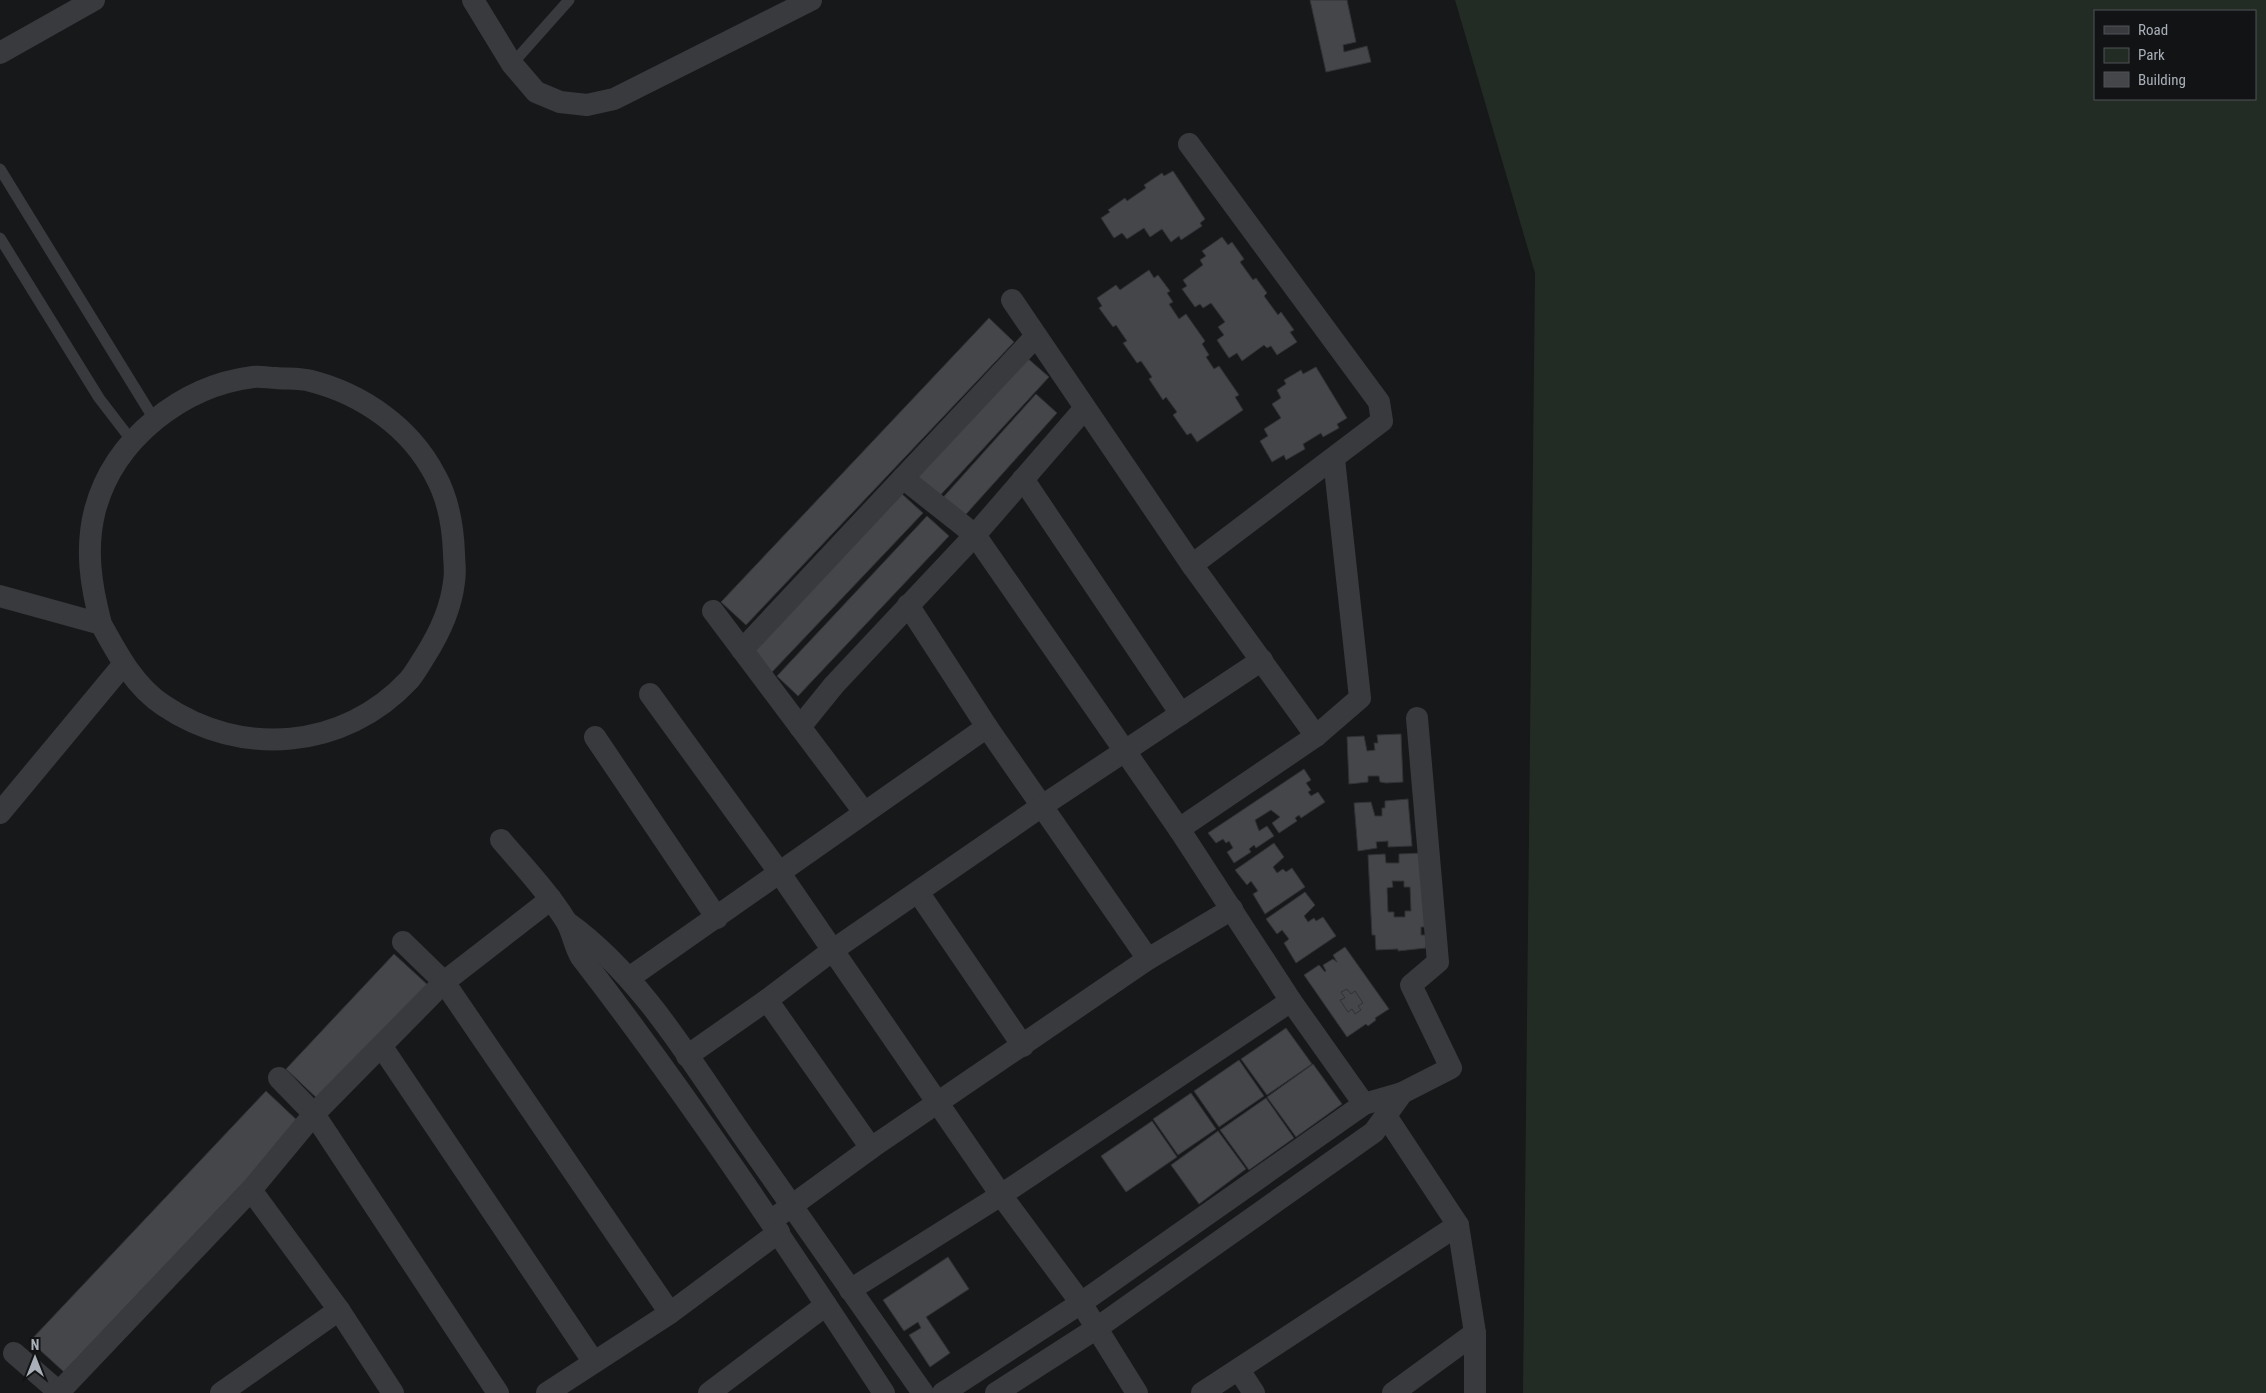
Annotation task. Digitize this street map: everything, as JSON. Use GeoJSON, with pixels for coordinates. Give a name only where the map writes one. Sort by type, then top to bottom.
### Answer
{"type":"FeatureCollection","features":[{"type":"Feature","properties":{"kind":"street"},"geometry":{"type":"LineString","coordinates":[[0,53],[94,0]]}},
{"type":"Feature","properties":{"kind":"street"},"geometry":{"type":"LineString","coordinates":[[473,0],[512,64],[536,92],[560,102],[587,105],[614,99],[811,0]]}},
{"type":"Feature","properties":{"kind":"street"},"geometry":{"type":"LineString","coordinates":[[1189,144],[1379,402],[1382,421],[1192,565]]}},
{"type":"Feature","properties":{"kind":"street"},"geometry":{"type":"LineString","coordinates":[[1012,300],[1192,565],[1316,736]]}},
{"type":"Feature","properties":{"kind":"street"},"geometry":{"type":"LineString","coordinates":[[742,650],[1036,336]]}},
{"type":"Feature","properties":{"kind":"street"},"geometry":{"type":"LineString","coordinates":[[254,377],[309,380],[360,398],[404,431],[436,476],[453,527],[454,581],[440,634],[410,679],[368,714],[318,736],[263,741],[209,730],[161,704],[123,665],[101,624],[91,586],[89,547],[96,509],[110,473],[132,441],[154,419],[201,390],[254,377]]}},
{"type":"Feature","properties":{"kind":"street"},"geometry":{"type":"LineString","coordinates":[[800,727],[834,685],[975,535],[1085,408]]}},
{"type":"Feature","properties":{"kind":"street"},"geometry":{"type":"LineString","coordinates":[[1179,829],[1316,736],[1360,698],[1334,459]]}},
{"type":"Feature","properties":{"kind":"street"},"geometry":{"type":"LineString","coordinates":[[903,478],[975,535],[1179,829],[1291,1001],[1364,1104]]}},
{"type":"Feature","properties":{"kind":"street"},"geometry":{"type":"LineString","coordinates":[[1023,479],[1181,714]]}},
{"type":"Feature","properties":{"kind":"street"},"geometry":{"type":"LineString","coordinates":[[0,596],[101,624]]}},
{"type":"Feature","properties":{"kind":"street"},"geometry":{"type":"LineString","coordinates":[[908,605],[987,727],[1148,959]]}},
{"type":"Feature","properties":{"kind":"street"},"geometry":{"type":"LineString","coordinates":[[713,612],[864,812]]}},
{"type":"Feature","properties":{"kind":"street"},"geometry":{"type":"LineString","coordinates":[[687,1056],[767,1000],[833,950],[1042,806],[1262,660]]}},
{"type":"Feature","properties":{"kind":"street"},"geometry":{"type":"LineString","coordinates":[[0,813],[123,665]]}},
{"type":"Feature","properties":{"kind":"street"},"geometry":{"type":"LineString","coordinates":[[650,694],[779,872],[1001,1195],[1082,1303],[1137,1393]]}},
{"type":"Feature","properties":{"kind":"street"},"geometry":{"type":"LineString","coordinates":[[943,1393],[1082,1303],[1364,1104],[1402,1093],[1451,1068],[1411,985],[1438,962],[1417,718]]}},
{"type":"Feature","properties":{"kind":"street"},"geometry":{"type":"LineString","coordinates":[[629,978],[987,727]]}},
{"type":"Feature","properties":{"kind":"street"},"geometry":{"type":"LineString","coordinates":[[595,737],[717,918]]}},
{"type":"Feature","properties":{"kind":"street"},"geometry":{"type":"LineString","coordinates":[[501,840],[551,899],[568,924],[575,947],[666,1071],[776,1227],[884,1393]]}},
{"type":"Feature","properties":{"kind":"street"},"geometry":{"type":"LineString","coordinates":[[918,892],[1023,1046]]}},
{"type":"Feature","properties":{"kind":"street"},"geometry":{"type":"LineString","coordinates":[[14,1354],[59,1393],[251,1190],[314,1114],[444,982],[551,899]]}},
{"type":"Feature","properties":{"kind":"street"},"geometry":{"type":"LineString","coordinates":[[547,1393],[593,1361],[670,1313],[776,1227],[791,1205],[1148,959],[1232,909]]}},
{"type":"Feature","properties":{"kind":"street"},"geometry":{"type":"LineString","coordinates":[[568,924],[594,942],[629,978],[687,1056],[923,1393]]}},
{"type":"Feature","properties":{"kind":"street"},"geometry":{"type":"LineString","coordinates":[[403,942],[444,982],[670,1313]]}},
{"type":"Feature","properties":{"kind":"street"},"geometry":{"type":"LineString","coordinates":[[767,1000],[872,1148]]}},
{"type":"Feature","properties":{"kind":"street"},"geometry":{"type":"LineString","coordinates":[[850,1290],[1001,1195],[1291,1001]]}},
{"type":"Feature","properties":{"kind":"street"},"geometry":{"type":"LineString","coordinates":[[382,1047],[593,1361]]}},
{"type":"Feature","properties":{"kind":"street"},"geometry":{"type":"LineString","coordinates":[[279,1078],[314,1114],[498,1393]]}},
{"type":"Feature","properties":{"kind":"street"},"geometry":{"type":"LineString","coordinates":[[996,1393],[1097,1328],[1374,1132],[1402,1093]]}},
{"type":"Feature","properties":{"kind":"street"},"geometry":{"type":"LineString","coordinates":[[1386,1116],[1458,1225],[1475,1333],[1475,1393]]}},
{"type":"Feature","properties":{"kind":"street"},"geometry":{"type":"LineString","coordinates":[[251,1190],[339,1310],[392,1392]]}},
{"type":"Feature","properties":{"kind":"street"},"geometry":{"type":"LineString","coordinates":[[1202,1393],[1458,1225]]}},
{"type":"Feature","properties":{"kind":"street"},"geometry":{"type":"LineString","coordinates":[[709,1393],[826,1305]]}},
{"type":"Feature","properties":{"kind":"street"},"geometry":{"type":"LineString","coordinates":[[221,1393],[339,1310]]}},
{"type":"Feature","properties":{"kind":"street"},"geometry":{"type":"LineString","coordinates":[[1394,1393],[1475,1333]]}},
{"type":"Feature","properties":{"kind":"street"},"geometry":{"type":"LineString","coordinates":[[1238,1370],[1254,1393]]}},
{"type":"Feature","properties":{"kind":"lane"},"geometry":{"type":"LineString","coordinates":[[512,64],[568,0]]}},
{"type":"Feature","properties":{"kind":"lane"},"geometry":{"type":"LineString","coordinates":[[0,169],[154,419]]}},
{"type":"Feature","properties":{"kind":"lane"},"geometry":{"type":"LineString","coordinates":[[0,238],[99,398],[132,441]]}},
{"type":"Feature","properties":{"kind":"green space"},"geometry":{"type":"Polygon","coordinates":[[[1455,0],[2266,0],[2266,1393],[1523,1393],[1535,273],[1455,0]]]}},
{"type":"Feature","properties":{"kind":"building"},"geometry":{"type":"Polygon","coordinates":[[[1310,0],[1347,0],[1356,42],[1343,45],[1344,52],[1367,46],[1371,62],[1326,72],[1310,0]]]}},
{"type":"Feature","properties":{"kind":"building"},"geometry":{"type":"Polygon","coordinates":[[[1173,171],[1205,219],[1200,223],[1202,226],[1181,240],[1179,236],[1171,242],[1162,229],[1150,237],[1144,228],[1127,239],[1122,233],[1114,238],[1101,218],[1110,212],[1108,210],[1125,198],[1127,201],[1146,188],[1144,185],[1162,173],[1164,176],[1173,171]]]}},
{"type":"Feature","properties":{"kind":"building"},"geometry":{"type":"Polygon","coordinates":[[[1222,237],[1228,245],[1232,242],[1244,259],[1240,262],[1253,280],[1256,278],[1267,293],[1264,296],[1278,315],[1281,312],[1294,330],[1290,332],[1297,342],[1277,355],[1271,346],[1267,348],[1264,345],[1242,361],[1237,353],[1229,358],[1217,340],[1224,335],[1218,327],[1225,322],[1211,303],[1203,308],[1200,304],[1195,307],[1182,289],[1187,286],[1183,280],[1203,265],[1200,260],[1206,256],[1202,251],[1222,237]]]}},
{"type":"Feature","properties":{"kind":"building"},"geometry":{"type":"Polygon","coordinates":[[[1149,270],[1154,278],[1158,275],[1170,291],[1167,293],[1173,302],[1169,304],[1179,319],[1186,314],[1205,341],[1202,344],[1209,355],[1206,357],[1214,369],[1219,366],[1239,395],[1235,397],[1243,410],[1197,442],[1191,433],[1187,435],[1173,415],[1177,412],[1166,397],[1163,400],[1149,379],[1152,377],[1141,361],[1137,363],[1123,343],[1127,341],[1116,325],[1113,327],[1099,308],[1102,306],[1097,298],[1116,285],[1120,290],[1149,270]]]}},
{"type":"Feature","properties":{"kind":"building"},"geometry":{"type":"Polygon","coordinates":[[[989,318],[1014,342],[746,625],[721,602],[989,318]]]}},
{"type":"Feature","properties":{"kind":"building"},"geometry":{"type":"Polygon","coordinates":[[[1025,356],[1049,377],[935,501],[911,480],[1025,356]]]}},
{"type":"Feature","properties":{"kind":"building"},"geometry":{"type":"Polygon","coordinates":[[[1316,367],[1347,418],[1337,424],[1339,428],[1323,437],[1321,433],[1303,444],[1305,449],[1286,460],[1284,455],[1272,462],[1260,441],[1268,436],[1264,429],[1281,418],[1272,404],[1281,398],[1277,390],[1286,384],[1284,380],[1301,370],[1303,374],[1316,367]]]}},
{"type":"Feature","properties":{"kind":"building"},"geometry":{"type":"Polygon","coordinates":[[[1036,394],[1057,413],[959,522],[938,503],[1036,394]]]}},
{"type":"Feature","properties":{"kind":"building"},"geometry":{"type":"Polygon","coordinates":[[[902,494],[923,513],[772,672],[751,653],[902,494]]]}},
{"type":"Feature","properties":{"kind":"building"},"geometry":{"type":"Polygon","coordinates":[[[927,516],[949,536],[798,696],[777,676],[927,516]]]}},
{"type":"Feature","properties":{"kind":"building"},"geometry":{"type":"Polygon","coordinates":[[[1401,734],[1403,782],[1380,782],[1379,776],[1368,776],[1368,782],[1349,784],[1347,737],[1364,736],[1367,751],[1375,750],[1374,743],[1378,743],[1377,735],[1401,734]]]}},
{"type":"Feature","properties":{"kind":"building"},"geometry":{"type":"Polygon","coordinates":[[[1304,769],[1311,780],[1306,783],[1311,790],[1308,792],[1311,796],[1318,792],[1325,802],[1301,818],[1299,815],[1295,818],[1297,821],[1279,833],[1272,823],[1280,817],[1271,810],[1255,820],[1259,831],[1267,826],[1274,836],[1256,848],[1254,845],[1249,849],[1251,852],[1234,863],[1227,852],[1233,848],[1229,841],[1226,843],[1223,839],[1216,843],[1208,833],[1304,769]]]}},
{"type":"Feature","properties":{"kind":"building"},"geometry":{"type":"Polygon","coordinates":[[[1408,799],[1412,846],[1388,847],[1388,841],[1376,842],[1377,848],[1358,851],[1354,803],[1371,802],[1375,816],[1382,816],[1382,808],[1385,808],[1385,801],[1408,799]]]}},
{"type":"Feature","properties":{"kind":"building"},"geometry":{"type":"Polygon","coordinates":[[[1274,843],[1284,857],[1273,867],[1277,873],[1283,869],[1286,872],[1292,868],[1305,887],[1265,914],[1253,894],[1258,891],[1251,881],[1247,885],[1235,870],[1274,843]]]}},
{"type":"Feature","properties":{"kind":"building"},"geometry":{"type":"Polygon","coordinates":[[[1422,853],[1425,927],[1421,927],[1421,935],[1426,935],[1426,948],[1398,951],[1398,949],[1376,950],[1375,935],[1372,935],[1368,855],[1385,854],[1386,863],[1399,863],[1399,854],[1422,853]],[[1392,881],[1393,887],[1387,888],[1388,912],[1394,912],[1394,917],[1405,917],[1405,911],[1411,911],[1410,887],[1404,887],[1404,881],[1392,881]]]}},
{"type":"Feature","properties":{"kind":"building"},"geometry":{"type":"Polygon","coordinates":[[[1305,892],[1315,905],[1304,916],[1308,922],[1314,918],[1316,921],[1323,917],[1336,936],[1296,963],[1284,943],[1289,939],[1282,930],[1277,934],[1266,919],[1305,892]]]}},
{"type":"Feature","properties":{"kind":"building"},"geometry":{"type":"Polygon","coordinates":[[[1345,947],[1389,1009],[1375,1018],[1376,1020],[1368,1026],[1366,1024],[1347,1037],[1304,975],[1319,965],[1325,972],[1323,965],[1333,959],[1337,962],[1333,955],[1345,947]]]}},
{"type":"Feature","properties":{"kind":"building"},"geometry":{"type":"Polygon","coordinates":[[[394,954],[430,987],[321,1102],[286,1069],[394,954]]]}},
{"type":"Feature","properties":{"kind":"building"},"geometry":{"type":"Polygon","coordinates":[[[1347,989],[1351,994],[1355,991],[1363,1003],[1358,1006],[1361,1010],[1355,1014],[1352,1009],[1348,1012],[1340,1000],[1345,998],[1341,992],[1347,989]]]}},
{"type":"Feature","properties":{"kind":"building"},"geometry":{"type":"Polygon","coordinates":[[[1286,1028],[1312,1064],[1267,1095],[1241,1059],[1286,1028]]]}},
{"type":"Feature","properties":{"kind":"building"},"geometry":{"type":"Polygon","coordinates":[[[1239,1060],[1264,1096],[1219,1127],[1194,1091],[1239,1060]]]}},
{"type":"Feature","properties":{"kind":"building"},"geometry":{"type":"Polygon","coordinates":[[[1313,1064],[1342,1104],[1296,1137],[1267,1097],[1313,1064]]]}},
{"type":"Feature","properties":{"kind":"building"},"geometry":{"type":"Polygon","coordinates":[[[266,1091],[300,1123],[64,1372],[30,1341],[266,1091]]]}},
{"type":"Feature","properties":{"kind":"building"},"geometry":{"type":"Polygon","coordinates":[[[1191,1093],[1216,1129],[1178,1155],[1153,1119],[1191,1093]]]}},
{"type":"Feature","properties":{"kind":"building"},"geometry":{"type":"Polygon","coordinates":[[[1266,1098],[1294,1138],[1249,1170],[1220,1130],[1266,1098]]]}},
{"type":"Feature","properties":{"kind":"building"},"geometry":{"type":"Polygon","coordinates":[[[1152,1121],[1177,1157],[1126,1192],[1101,1156],[1152,1121]]]}},
{"type":"Feature","properties":{"kind":"building"},"geometry":{"type":"Polygon","coordinates":[[[1218,1131],[1246,1169],[1199,1204],[1171,1165],[1218,1131]]]}},
{"type":"Feature","properties":{"kind":"building"},"geometry":{"type":"Polygon","coordinates":[[[948,1257],[969,1289],[926,1317],[950,1353],[930,1367],[909,1335],[921,1328],[918,1322],[904,1331],[883,1300],[948,1257]]]}}]}
